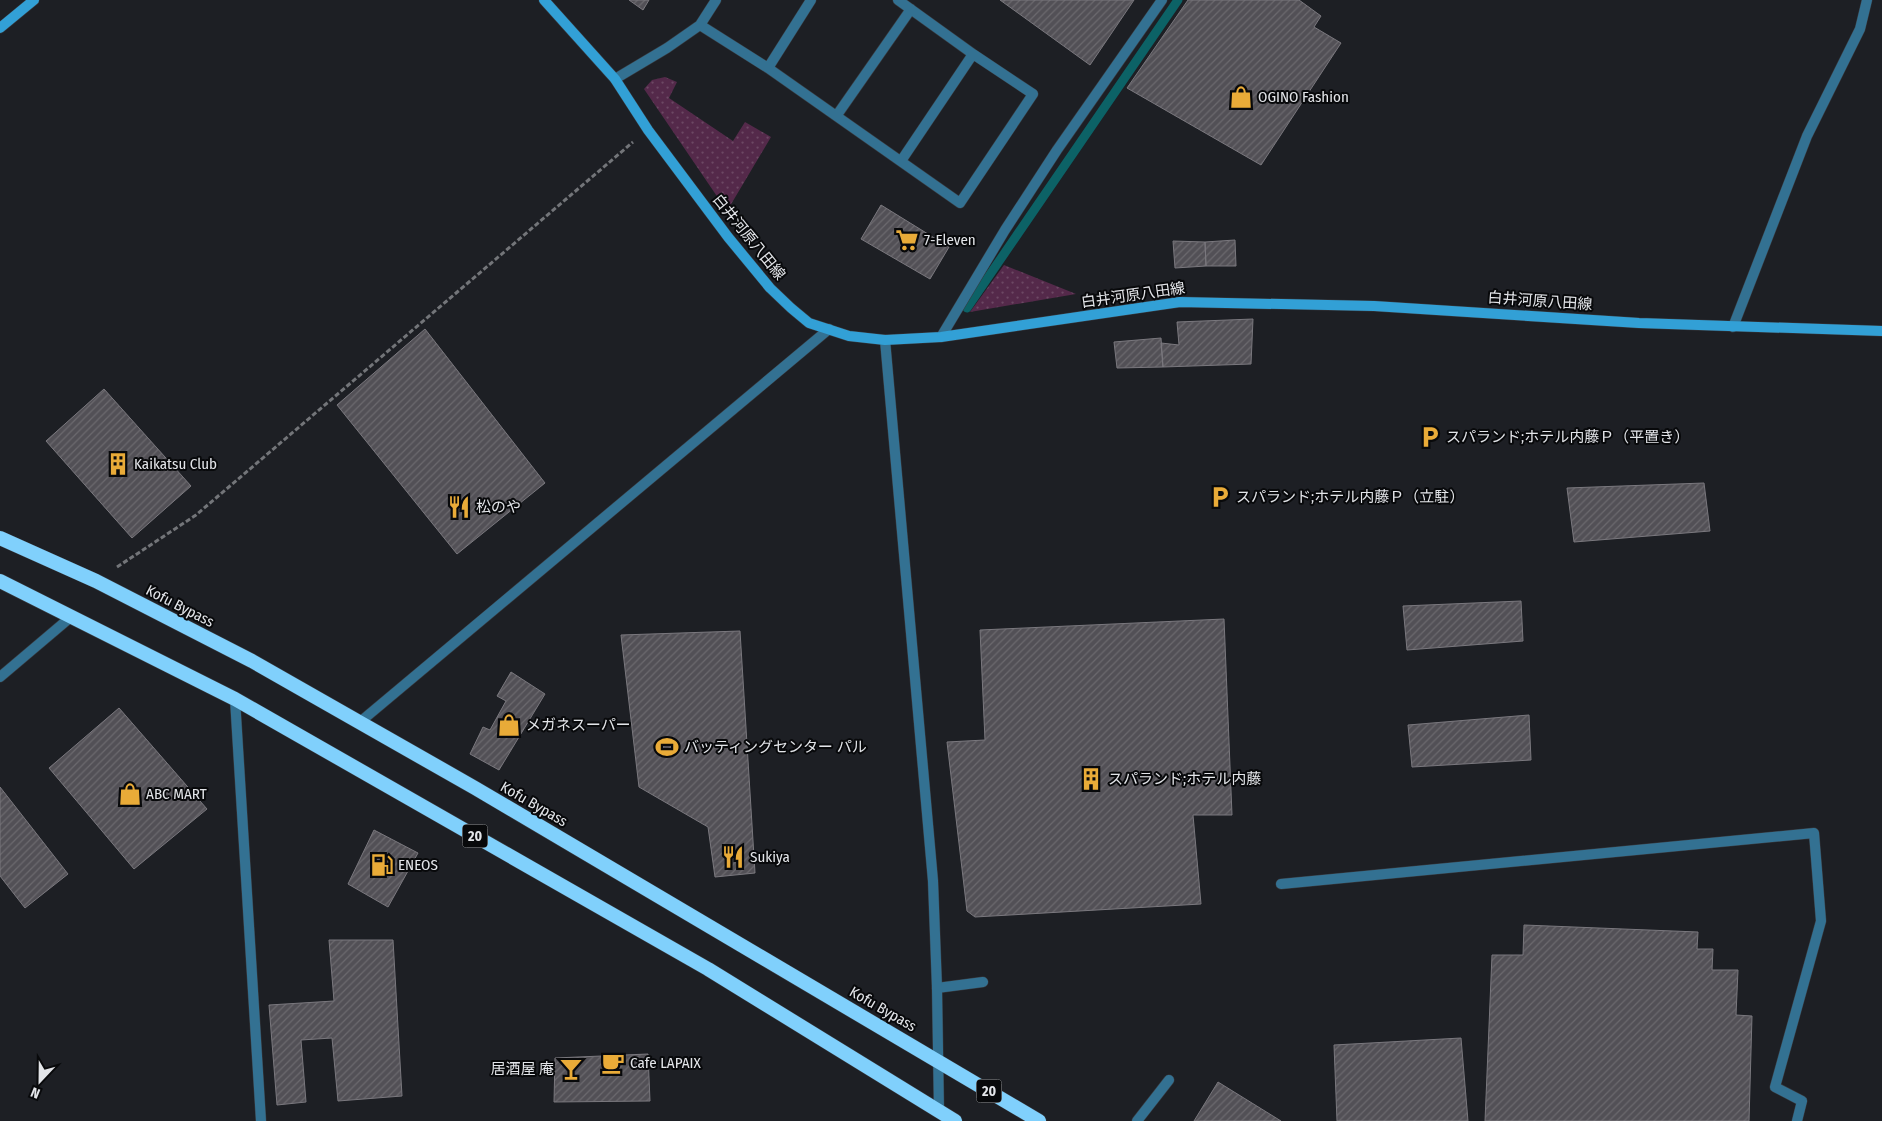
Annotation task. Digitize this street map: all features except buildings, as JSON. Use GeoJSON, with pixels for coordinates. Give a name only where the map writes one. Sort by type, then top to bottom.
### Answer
{"type":"FeatureCollection","features":[{"type":"Feature","properties":{"kind":"highway","name":"Kofu Bypass"},"geometry":{"type":"LineString","coordinates":[[0,538],[96,581],[252,661],[360,722],[1039,1121]]}},
{"type":"Feature","properties":{"kind":"highway","name":"20"},"geometry":{"type":"LineString","coordinates":[[0,581],[235,699],[708,969],[955,1121]]}},
{"type":"Feature","properties":{"kind":"main road"},"geometry":{"type":"LineString","coordinates":[[0,28],[34,0]]}},
{"type":"Feature","properties":{"kind":"main road","name":"白井河原八田線"},"geometry":{"type":"LineString","coordinates":[[544,0],[614,79],[648,130],[728,237],[770,288],[809,323],[849,336],[885,340],[941,338],[1180,302],[1374,306],[1639,323],[1882,331]]}},
{"type":"Feature","properties":{"kind":"street"},"geometry":{"type":"LineString","coordinates":[[614,79],[667,48],[700,25],[716,0]]}},
{"type":"Feature","properties":{"kind":"street"},"geometry":{"type":"LineString","coordinates":[[768,68],[811,0]]}},
{"type":"Feature","properties":{"kind":"street"},"geometry":{"type":"LineString","coordinates":[[700,25],[837,115],[960,203],[1033,94],[898,0]]}},
{"type":"Feature","properties":{"kind":"street"},"geometry":{"type":"LineString","coordinates":[[941,338],[1005,230],[1057,150],[1162,0]]}},
{"type":"Feature","properties":{"kind":"street"},"geometry":{"type":"LineString","coordinates":[[1732,327],[1807,136],[1860,28],[1867,0]]}},
{"type":"Feature","properties":{"kind":"street"},"geometry":{"type":"LineString","coordinates":[[837,115],[911,9]]}},
{"type":"Feature","properties":{"kind":"street"},"geometry":{"type":"LineString","coordinates":[[901,161],[973,54]]}},
{"type":"Feature","properties":{"kind":"street"},"geometry":{"type":"LineString","coordinates":[[360,722],[829,329]]}},
{"type":"Feature","properties":{"kind":"street"},"geometry":{"type":"LineString","coordinates":[[885,340],[932,871],[937,988],[939,1111]]}},
{"type":"Feature","properties":{"kind":"street"},"geometry":{"type":"LineString","coordinates":[[0,677],[72,616]]}},
{"type":"Feature","properties":{"kind":"street"},"geometry":{"type":"LineString","coordinates":[[235,699],[262,1121]]}},
{"type":"Feature","properties":{"kind":"street"},"geometry":{"type":"LineString","coordinates":[[1281,884],[1814,833],[1821,921],[1775,1087],[1802,1101],[1797,1121]]}},
{"type":"Feature","properties":{"kind":"street"},"geometry":{"type":"LineString","coordinates":[[937,988],[983,982]]}},
{"type":"Feature","properties":{"kind":"street"},"geometry":{"type":"LineString","coordinates":[[1137,1121],[1169,1080]]}},
{"type":"Feature","properties":{"kind":"path"},"geometry":{"type":"LineString","coordinates":[[96,581],[196,515],[648,130]]}},
{"type":"Feature","properties":{"kind":"shaded area"},"geometry":{"type":"Polygon","coordinates":[[[665,77],[677,82],[669,98],[733,141],[745,122],[771,137],[727,211],[644,89],[652,80],[665,77]]]}},
{"type":"Feature","properties":{"kind":"shaded area"},"geometry":{"type":"Polygon","coordinates":[[[1004,265],[1076,294],[970,312],[1004,265]]]}},
{"type":"Feature","properties":{"kind":"waterway"},"geometry":{"type":"LineString","coordinates":[[967,308],[1178,0]]}},
{"type":"Feature","properties":{"kind":"place","name":"OGINO Fashion"},"geometry":{"type":"Point","coordinates":[1241,97]}},
{"type":"Feature","properties":{"kind":"place","name":"7-Eleven"},"geometry":{"type":"Point","coordinates":[907,240]}},
{"type":"Feature","properties":{"kind":"place","name":"スパランド;ホテル内藤Ｐ（平置き）"},"geometry":{"type":"Point","coordinates":[1430,437]}},
{"type":"Feature","properties":{"kind":"place","name":"Kaikatsu Club"},"geometry":{"type":"Point","coordinates":[118,464]}},
{"type":"Feature","properties":{"kind":"place","name":"スパランド;ホテル内藤Ｐ（立駐）"},"geometry":{"type":"Point","coordinates":[1220,497]}},
{"type":"Feature","properties":{"kind":"place","name":"松のや"},"geometry":{"type":"Point","coordinates":[459,507]}},
{"type":"Feature","properties":{"kind":"place","name":"メガネスーパー"},"geometry":{"type":"Point","coordinates":[509,725]}},
{"type":"Feature","properties":{"kind":"place","name":"バッティングセンター パル"},"geometry":{"type":"Point","coordinates":[667,747]}},
{"type":"Feature","properties":{"kind":"place","name":"スパランド;ホテル内藤"},"geometry":{"type":"Point","coordinates":[1091,779]}},
{"type":"Feature","properties":{"kind":"place","name":"ABC MART"},"geometry":{"type":"Point","coordinates":[130,794]}},
{"type":"Feature","properties":{"kind":"place","name":"Sukiya"},"geometry":{"type":"Point","coordinates":[733,857]}},
{"type":"Feature","properties":{"kind":"place","name":"ENEOS"},"geometry":{"type":"Point","coordinates":[382,865]}},
{"type":"Feature","properties":{"kind":"place","name":"Cafe LAPAIX"},"geometry":{"type":"Point","coordinates":[613,1063]}},
{"type":"Feature","properties":{"kind":"place","name":"居酒屋 庵"},"geometry":{"type":"Point","coordinates":[571,1069]}}]}
